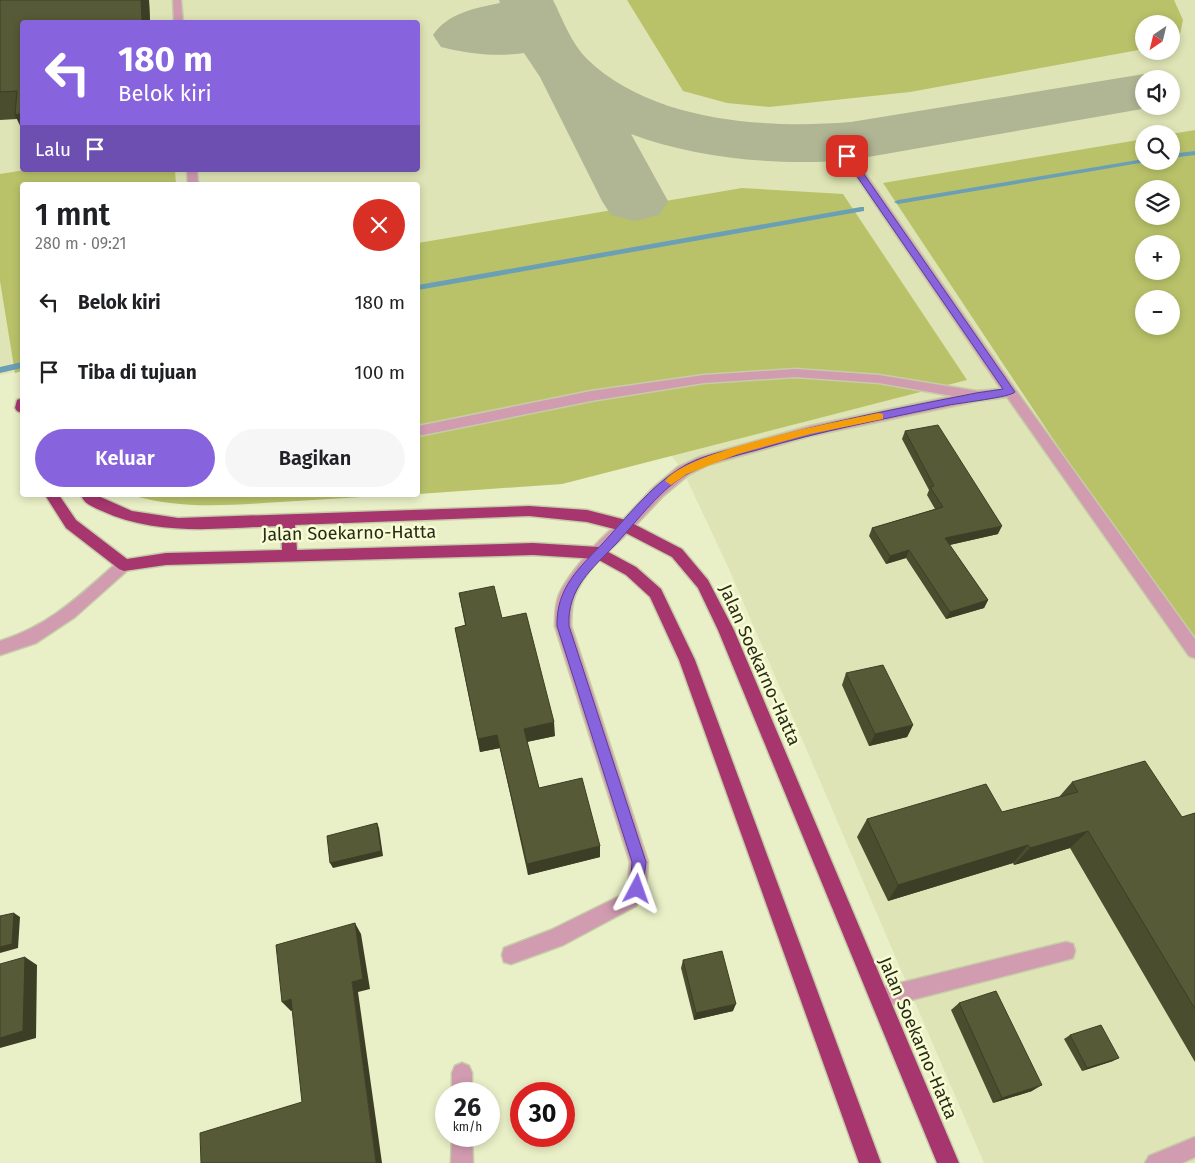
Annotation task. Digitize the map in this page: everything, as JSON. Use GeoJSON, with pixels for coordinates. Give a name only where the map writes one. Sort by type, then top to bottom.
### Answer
{"type":"FeatureCollection","features":[{"type":"Feature","properties":{"kind":"highway"},"geometry":{"type":"LineString","coordinates":[[53,497],[71,524],[124,565]]}},
{"type":"Feature","properties":{"kind":"highway","name":"Jalan Soekarno-Hatta"},"geometry":{"type":"LineString","coordinates":[[89,497],[112,510],[133,518],[178,524],[529,511],[587,516],[626,526],[677,554],[703,584],[726,630],[948,1163]]}},
{"type":"Feature","properties":{"kind":"highway"},"geometry":{"type":"LineString","coordinates":[[288,520],[290,554]]}},
{"type":"Feature","properties":{"kind":"highway","name":"Jalan Soekarno-Hatta"},"geometry":{"type":"LineString","coordinates":[[124,565],[166,559],[290,554],[533,549],[599,553],[631,571],[656,593],[687,660],[870,1163]]}},
{"type":"Feature","properties":{"kind":"street"},"geometry":{"type":"LineString","coordinates":[[177,0],[179,20]]}},
{"type":"Feature","properties":{"kind":"street"},"geometry":{"type":"LineString","coordinates":[[838,142],[1010,392],[1195,651]]}},
{"type":"Feature","properties":{"kind":"street"},"geometry":{"type":"LineString","coordinates":[[420,431],[591,396],[704,379],[794,372],[879,379],[976,396]]}},
{"type":"Feature","properties":{"kind":"street"},"geometry":{"type":"LineString","coordinates":[[511,955],[556,938],[630,900],[637,889],[639,862],[563,626],[562,611],[568,593],[599,553],[658,492],[683,471],[704,462],[810,430],[976,396],[1010,392]]}},
{"type":"Feature","properties":{"kind":"street"},"geometry":{"type":"LineString","coordinates":[[0,648],[30,638],[70,613],[124,565]]}},
{"type":"Feature","properties":{"kind":"street"},"geometry":{"type":"LineString","coordinates":[[880,998],[1066,950]]}},
{"type":"Feature","properties":{"kind":"street"},"geometry":{"type":"LineString","coordinates":[[462,1073],[462,1082]]}},
{"type":"Feature","properties":{"kind":"street"},"geometry":{"type":"LineString","coordinates":[[462,1147],[462,1163]]}},
{"type":"Feature","properties":{"kind":"street"},"geometry":{"type":"LineString","coordinates":[[1156,1163],[1195,1147]]}},
{"type":"Feature","properties":{"kind":"shaded area"},"geometry":{"type":"Polygon","coordinates":[[[0,0],[1195,0],[1195,1163],[984,1163],[729,569],[683,471],[671,455],[562,484],[420,494],[420,182],[20,182],[20,371],[0,375],[0,0]]]}},
{"type":"Feature","properties":{"kind":"green space"},"geometry":{"type":"Polygon","coordinates":[[[627,0],[1174,0],[1183,20],[1180,34],[1180,15],[1135,15],[1135,51],[910,92],[769,107],[727,103],[683,91],[627,0]]]}},
{"type":"Feature","properties":{"kind":"green space"},"geometry":{"type":"Polygon","coordinates":[[[1195,130],[1195,636],[1186,639],[883,183],[1135,141],[1135,170],[1180,170],[1180,132],[1195,130]]]}},
{"type":"Feature","properties":{"kind":"green space"},"geometry":{"type":"Polygon","coordinates":[[[20,171],[175,172],[176,182],[20,182],[20,372],[15,373],[0,281],[0,174],[20,171]]]}},
{"type":"Feature","properties":{"kind":"green space"},"geometry":{"type":"Polygon","coordinates":[[[742,188],[843,194],[967,380],[562,484],[420,494],[420,243],[742,188]]]}},
{"type":"Feature","properties":{"kind":"green space"},"geometry":{"type":"Polygon","coordinates":[[[139,497],[361,497],[205,505],[187,505],[139,497]]]}},
{"type":"Feature","properties":{"kind":"building"},"geometry":{"type":"Polygon","coordinates":[[[0,0],[141,0],[142,20],[20,20],[20,114],[15,115],[17,91],[0,92],[0,0]]]}},
{"type":"Feature","properties":{"kind":"building"},"geometry":{"type":"Polygon","coordinates":[[[938,425],[1002,526],[945,538],[988,600],[950,612],[909,550],[890,556],[872,528],[943,507],[930,487],[934,486],[905,431],[938,425]]]}},
{"type":"Feature","properties":{"kind":"building"},"geometry":{"type":"Polygon","coordinates":[[[494,586],[502,618],[526,613],[554,722],[524,729],[539,788],[582,778],[600,846],[527,864],[497,735],[478,739],[455,628],[466,625],[459,593],[494,586]]]}},
{"type":"Feature","properties":{"kind":"building"},"geometry":{"type":"Polygon","coordinates":[[[883,665],[913,725],[875,734],[846,673],[883,665]]]}},
{"type":"Feature","properties":{"kind":"building"},"geometry":{"type":"Polygon","coordinates":[[[1145,761],[1182,817],[1195,813],[1195,1009],[1088,831],[1030,848],[1028,845],[898,885],[867,819],[986,784],[1002,812],[1078,792],[1072,782],[1145,761]]]}},
{"type":"Feature","properties":{"kind":"building"},"geometry":{"type":"Polygon","coordinates":[[[377,823],[381,851],[330,863],[327,836],[377,823]]]}},
{"type":"Feature","properties":{"kind":"building"},"geometry":{"type":"Polygon","coordinates":[[[14,913],[12,944],[0,947],[0,916],[14,913]]]}},
{"type":"Feature","properties":{"kind":"building"},"geometry":{"type":"Polygon","coordinates":[[[355,923],[363,979],[352,982],[376,1163],[201,1163],[200,1133],[302,1102],[291,999],[282,1002],[276,945],[355,923]]]}},
{"type":"Feature","properties":{"kind":"building"},"geometry":{"type":"Polygon","coordinates":[[[722,951],[736,1004],[696,1013],[683,960],[722,951]]]}},
{"type":"Feature","properties":{"kind":"building"},"geometry":{"type":"Polygon","coordinates":[[[25,957],[23,1031],[0,1038],[0,964],[25,957]]]}},
{"type":"Feature","properties":{"kind":"building"},"geometry":{"type":"Polygon","coordinates":[[[996,991],[1042,1085],[1002,1098],[959,1003],[996,991]]]}},
{"type":"Feature","properties":{"kind":"building"},"geometry":{"type":"Polygon","coordinates":[[[1101,1025],[1119,1058],[1087,1068],[1070,1035],[1101,1025]]]}},
{"type":"Feature","properties":{"kind":"waterway"},"geometry":{"type":"LineString","coordinates":[[1180,155],[1195,153]]}},
{"type":"Feature","properties":{"kind":"waterway"},"geometry":{"type":"LineString","coordinates":[[898,202],[1135,162]]}},
{"type":"Feature","properties":{"kind":"waterway"},"geometry":{"type":"LineString","coordinates":[[420,288],[861,209]]}},
{"type":"Feature","properties":{"kind":"waterway"},"geometry":{"type":"LineString","coordinates":[[0,370],[20,365]]}},
{"type":"Feature","properties":{"kind":"taxiway"},"geometry":{"type":"LineString","coordinates":[[526,0],[541,32]]}},
{"type":"Feature","properties":{"kind":"taxiway"},"geometry":{"type":"LineString","coordinates":[[533,15],[487,23],[461,35],[502,38],[541,32]]}},
{"type":"Feature","properties":{"kind":"taxiway"},"geometry":{"type":"LineString","coordinates":[[541,32],[554,56],[567,72]]}},
{"type":"Feature","properties":{"kind":"taxiway"},"geometry":{"type":"LineString","coordinates":[[567,72],[592,93],[623,109],[657,122],[694,132],[732,139],[770,142],[851,141],[1135,93]]}},
{"type":"Feature","properties":{"kind":"taxiway"},"geometry":{"type":"LineString","coordinates":[[567,72],[635,201]]}},
{"type":"Feature","properties":{"kind":"slow traffic"},"geometry":{"type":"LineString","coordinates":[[671,481],[683,471],[735,451],[810,430],[879,416]]}},
{"type":"Feature","properties":{"kind":"route"},"geometry":{"type":"LineString","coordinates":[[637,889],[639,862],[563,626],[562,611],[568,593],[582,572],[658,492],[683,471],[704,462],[735,451],[810,430],[976,396],[1010,392],[847,156]]}}]}
